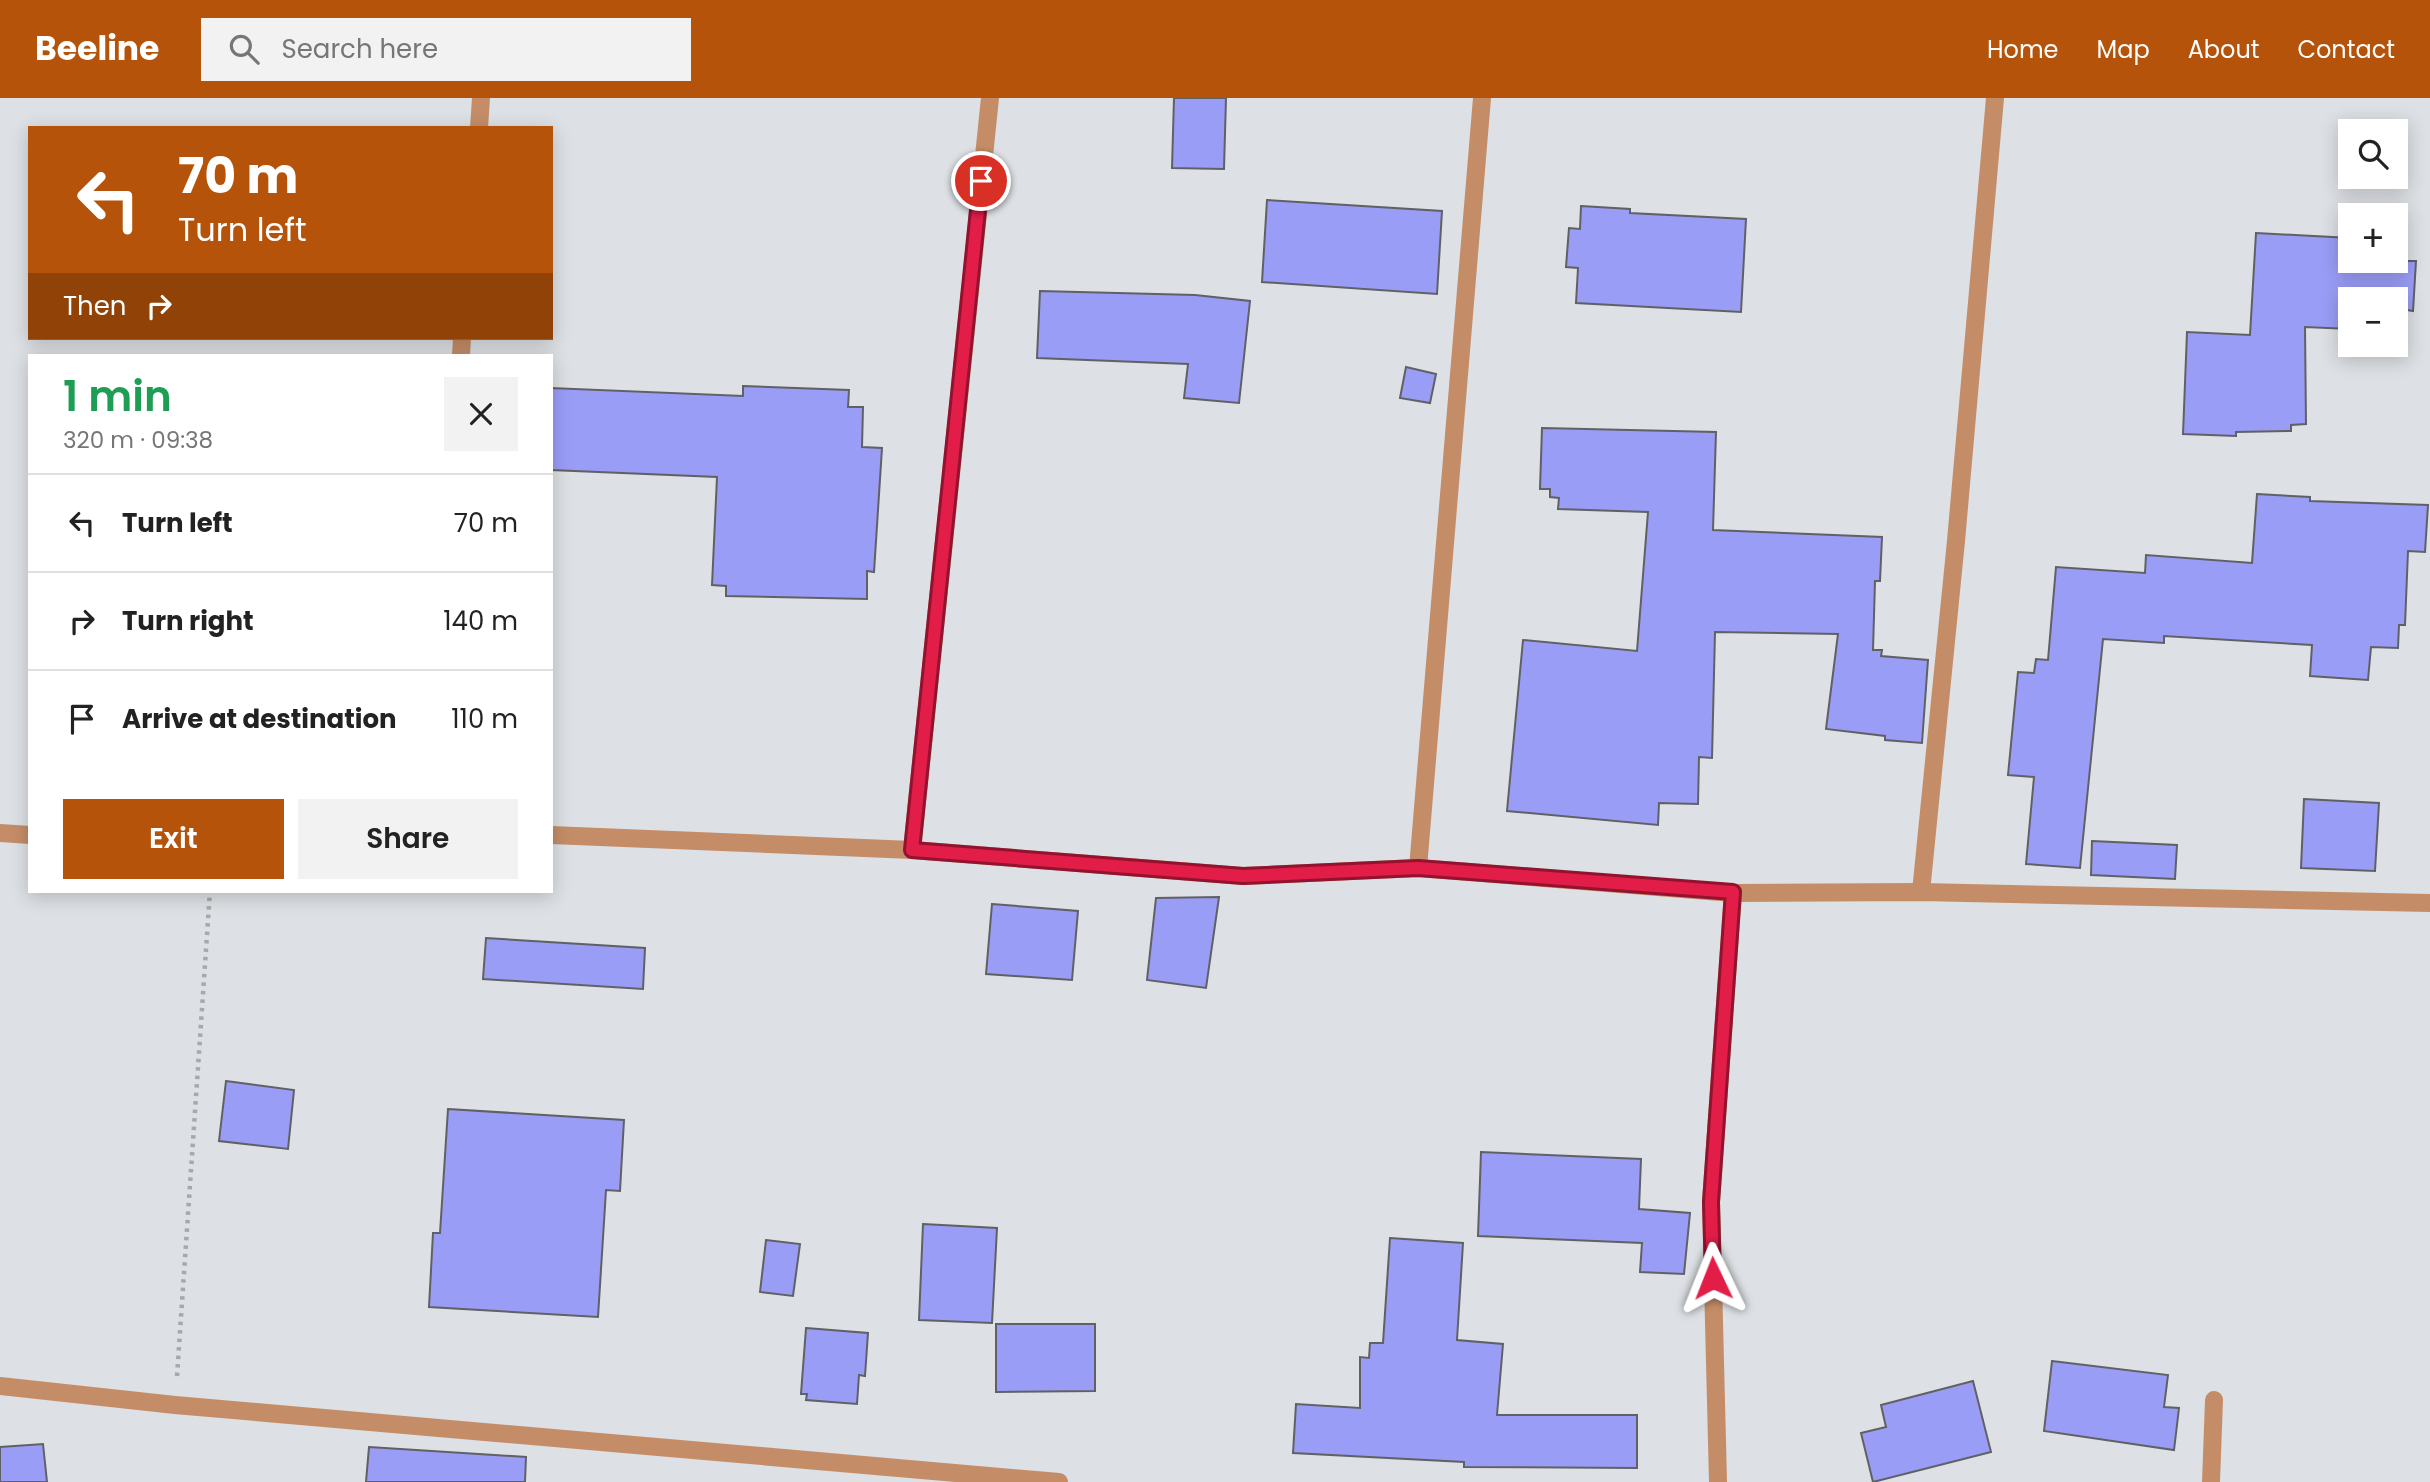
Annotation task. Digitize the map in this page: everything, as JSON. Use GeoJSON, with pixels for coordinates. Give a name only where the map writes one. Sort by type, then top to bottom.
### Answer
{"type":"FeatureCollection","features":[{"type":"Feature","properties":{"kind":"street"},"geometry":{"type":"LineString","coordinates":[[479,126],[481,98]]}},
{"type":"Feature","properties":{"kind":"street"},"geometry":{"type":"LineString","coordinates":[[912,850],[990,98]]}},
{"type":"Feature","properties":{"kind":"street"},"geometry":{"type":"LineString","coordinates":[[1418,868],[1482,98]]}},
{"type":"Feature","properties":{"kind":"street"},"geometry":{"type":"LineString","coordinates":[[1921,892],[1956,541],[1995,98]]}},
{"type":"Feature","properties":{"kind":"street"},"geometry":{"type":"LineString","coordinates":[[0,833],[28,835]]}},
{"type":"Feature","properties":{"kind":"street"},"geometry":{"type":"LineString","coordinates":[[553,835],[912,850],[1243,876],[1418,868],[1733,892],[1921,892],[2430,902]]}},
{"type":"Feature","properties":{"kind":"street"},"geometry":{"type":"LineString","coordinates":[[1718,1482],[1711,1202],[1733,892]]}},
{"type":"Feature","properties":{"kind":"street"},"geometry":{"type":"LineString","coordinates":[[0,1386],[175,1405],[1059,1482]]}},
{"type":"Feature","properties":{"kind":"street"},"geometry":{"type":"LineString","coordinates":[[2211,1482],[2214,1400]]}},
{"type":"Feature","properties":{"kind":"path"},"geometry":{"type":"LineString","coordinates":[[175,1405],[210,893]]}},
{"type":"Feature","properties":{"kind":"building"},"geometry":{"type":"Polygon","coordinates":[[[1174,98],[1226,98],[1224,169],[1172,168],[1174,98]]]}},
{"type":"Feature","properties":{"kind":"building"},"geometry":{"type":"Polygon","coordinates":[[[1267,200],[1442,211],[1437,294],[1262,282],[1267,200]]]}},
{"type":"Feature","properties":{"kind":"building"},"geometry":{"type":"Polygon","coordinates":[[[1581,206],[1630,209],[1630,213],[1746,219],[1741,312],[1576,303],[1578,268],[1566,267],[1569,228],[1580,229],[1581,206]]]}},
{"type":"Feature","properties":{"kind":"building"},"geometry":{"type":"Polygon","coordinates":[[[2256,233],[2338,237],[2338,273],[2408,273],[2408,261],[2416,261],[2413,311],[2408,310],[2408,287],[2338,287],[2338,328],[2305,327],[2306,424],[2291,425],[2291,431],[2236,432],[2236,436],[2183,434],[2187,332],[2250,335],[2256,233]]]}},
{"type":"Feature","properties":{"kind":"building"},"geometry":{"type":"Polygon","coordinates":[[[1040,291],[1195,295],[1250,301],[1239,403],[1184,398],[1188,364],[1037,358],[1040,291]]]}},
{"type":"Feature","properties":{"kind":"building"},"geometry":{"type":"Polygon","coordinates":[[[1406,367],[1436,374],[1430,403],[1400,398],[1406,367]]]}},
{"type":"Feature","properties":{"kind":"building"},"geometry":{"type":"Polygon","coordinates":[[[743,386],[849,390],[848,407],[863,407],[862,447],[882,448],[874,572],[867,571],[867,599],[726,596],[726,586],[712,585],[717,477],[553,470],[553,388],[743,396],[743,386]]]}},
{"type":"Feature","properties":{"kind":"building"},"geometry":{"type":"Polygon","coordinates":[[[1542,428],[1716,432],[1713,530],[1882,537],[1880,581],[1875,581],[1873,650],[1882,650],[1881,656],[1928,660],[1922,743],[1885,740],[1885,736],[1826,729],[1838,634],[1715,632],[1712,758],[1699,757],[1698,804],[1659,803],[1658,825],[1507,811],[1523,640],[1637,651],[1648,512],[1558,509],[1559,498],[1550,497],[1550,489],[1540,489],[1542,428]]]}},
{"type":"Feature","properties":{"kind":"building"},"geometry":{"type":"Polygon","coordinates":[[[2257,494],[2310,497],[2310,501],[2428,505],[2425,552],[2408,551],[2405,625],[2399,625],[2398,648],[2371,647],[2368,680],[2310,676],[2312,645],[2164,636],[2164,643],[2103,639],[2080,868],[2026,864],[2034,777],[2008,775],[2018,672],[2034,673],[2036,659],[2048,660],[2056,567],[2145,573],[2146,555],[2252,563],[2257,494]]]}},
{"type":"Feature","properties":{"kind":"building"},"geometry":{"type":"Polygon","coordinates":[[[2304,799],[2379,803],[2375,871],[2301,868],[2304,799]]]}},
{"type":"Feature","properties":{"kind":"building"},"geometry":{"type":"Polygon","coordinates":[[[2092,841],[2177,845],[2175,879],[2091,875],[2092,841]]]}},
{"type":"Feature","properties":{"kind":"building"},"geometry":{"type":"Polygon","coordinates":[[[1219,897],[1206,988],[1147,980],[1156,898],[1219,897]]]}},
{"type":"Feature","properties":{"kind":"building"},"geometry":{"type":"Polygon","coordinates":[[[992,904],[1078,911],[1072,980],[986,974],[992,904]]]}},
{"type":"Feature","properties":{"kind":"building"},"geometry":{"type":"Polygon","coordinates":[[[486,938],[645,948],[643,989],[483,979],[486,938]]]}},
{"type":"Feature","properties":{"kind":"building"},"geometry":{"type":"Polygon","coordinates":[[[226,1081],[294,1090],[288,1149],[219,1141],[226,1081]]]}},
{"type":"Feature","properties":{"kind":"building"},"geometry":{"type":"Polygon","coordinates":[[[448,1109],[624,1120],[620,1191],[606,1190],[598,1317],[429,1307],[433,1233],[440,1233],[448,1109]]]}},
{"type":"Feature","properties":{"kind":"building"},"geometry":{"type":"Polygon","coordinates":[[[1481,1152],[1641,1159],[1639,1209],[1690,1213],[1684,1274],[1640,1272],[1642,1243],[1478,1236],[1481,1152]]]}},
{"type":"Feature","properties":{"kind":"building"},"geometry":{"type":"Polygon","coordinates":[[[923,1224],[997,1228],[992,1323],[919,1320],[923,1224]]]}},
{"type":"Feature","properties":{"kind":"building"},"geometry":{"type":"Polygon","coordinates":[[[1390,1238],[1463,1243],[1457,1340],[1503,1344],[1497,1415],[1637,1415],[1637,1468],[1464,1467],[1464,1462],[1293,1453],[1296,1404],[1360,1408],[1360,1357],[1369,1358],[1370,1343],[1383,1343],[1390,1238]]]}},
{"type":"Feature","properties":{"kind":"building"},"geometry":{"type":"Polygon","coordinates":[[[766,1240],[800,1244],[793,1296],[760,1292],[766,1240]]]}},
{"type":"Feature","properties":{"kind":"building"},"geometry":{"type":"Polygon","coordinates":[[[996,1324],[1095,1324],[1095,1391],[996,1392],[996,1324]]]}},
{"type":"Feature","properties":{"kind":"building"},"geometry":{"type":"Polygon","coordinates":[[[806,1328],[868,1333],[865,1376],[859,1375],[857,1404],[806,1400],[807,1394],[801,1394],[806,1328]]]}},
{"type":"Feature","properties":{"kind":"building"},"geometry":{"type":"Polygon","coordinates":[[[2052,1361],[2168,1375],[2164,1407],[2179,1408],[2174,1450],[2044,1431],[2052,1361]]]}},
{"type":"Feature","properties":{"kind":"building"},"geometry":{"type":"Polygon","coordinates":[[[1973,1381],[1991,1452],[1873,1482],[1861,1433],[1886,1427],[1881,1405],[1973,1381]]]}},
{"type":"Feature","properties":{"kind":"building"},"geometry":{"type":"Polygon","coordinates":[[[43,1444],[47,1482],[0,1482],[0,1447],[43,1444]]]}},
{"type":"Feature","properties":{"kind":"building"},"geometry":{"type":"Polygon","coordinates":[[[369,1447],[526,1457],[525,1482],[366,1482],[369,1447]]]}},
{"type":"Feature","properties":{"kind":"route"},"geometry":{"type":"LineString","coordinates":[[981,181],[912,850],[1243,876],[1418,868],[1733,892],[1711,1202],[1713,1278]]}}]}
